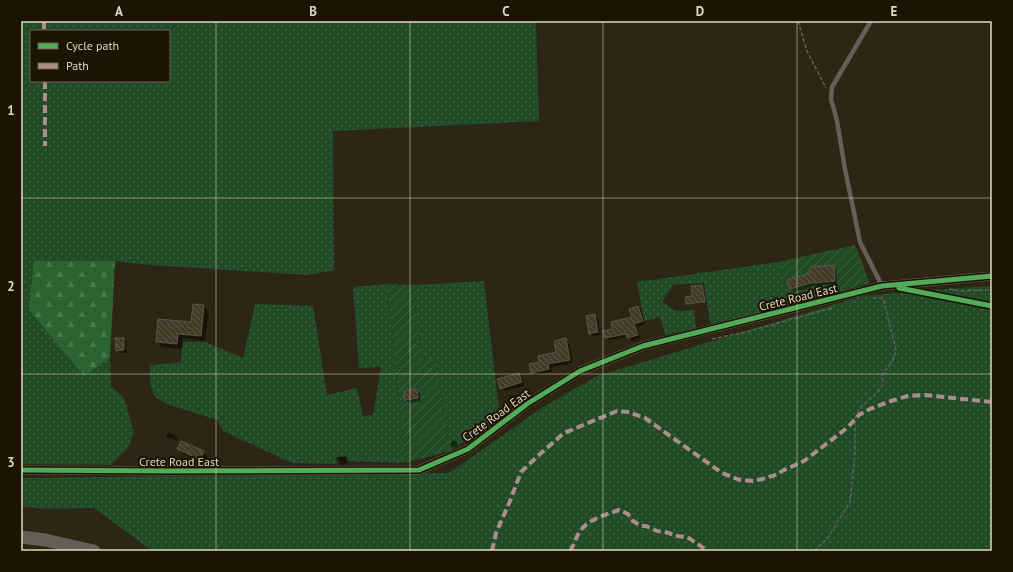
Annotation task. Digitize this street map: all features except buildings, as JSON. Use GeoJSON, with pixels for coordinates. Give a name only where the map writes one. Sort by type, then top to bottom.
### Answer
{"type":"FeatureCollection","features":[{"type":"Feature","properties":{"kind":"main road"},"geometry":{"type":"LineString","coordinates":[[21,537],[45,540],[94,551]]}},
{"type":"Feature","properties":{"kind":"street","name":"Crete Road East"},"geometry":{"type":"LineString","coordinates":[[21,470],[419,470],[468,449],[527,404],[580,371],[643,346],[882,286],[992,276]]}},
{"type":"Feature","properties":{"kind":"lane"},"geometry":{"type":"LineString","coordinates":[[871,21],[832,87],[831,99],[837,121],[860,242],[882,286]]}},
{"type":"Feature","properties":{"kind":"path"},"geometry":{"type":"LineString","coordinates":[[798,21],[807,51],[831,99]]}},
{"type":"Feature","properties":{"kind":"path"},"geometry":{"type":"LineString","coordinates":[[946,289],[960,291],[992,290]]}},
{"type":"Feature","properties":{"kind":"path"},"geometry":{"type":"LineString","coordinates":[[814,551],[827,539],[850,502],[855,454],[856,418],[860,407],[878,392],[883,384],[882,374],[892,362],[896,350],[883,298],[871,298]]}},
{"type":"Feature","properties":{"kind":"green space"},"geometry":{"type":"Polygon","coordinates":[[[21,21],[536,21],[539,121],[333,131],[334,270],[308,275],[150,265],[115,261],[34,261],[83,376],[110,358],[111,386],[124,398],[134,432],[128,448],[111,465],[21,464],[21,21]]]}},
{"type":"Feature","properties":{"kind":"green space"},"geometry":{"type":"Polygon","coordinates":[[[855,245],[870,283],[792,306],[778,262],[855,245]],[[833,265],[811,267],[812,283],[833,265]]]}},
{"type":"Feature","properties":{"kind":"green space"},"geometry":{"type":"Polygon","coordinates":[[[34,261],[115,261],[110,358],[84,376],[29,310],[34,261]]]}},
{"type":"Feature","properties":{"kind":"green space"},"geometry":{"type":"Polygon","coordinates":[[[778,262],[792,306],[710,324],[704,283],[673,285],[662,302],[676,311],[694,310],[696,328],[665,335],[660,317],[644,321],[637,282],[778,262]]]}},
{"type":"Feature","properties":{"kind":"green space"},"geometry":{"type":"Polygon","coordinates":[[[484,281],[500,418],[450,451],[436,359],[422,359],[412,285],[484,281]]]}},
{"type":"Feature","properties":{"kind":"green space"},"geometry":{"type":"Polygon","coordinates":[[[387,284],[405,463],[348,461],[346,456],[336,457],[337,464],[292,463],[223,431],[217,420],[167,404],[155,397],[150,384],[150,365],[181,362],[183,342],[205,342],[243,358],[255,304],[313,306],[327,395],[357,388],[363,416],[373,415],[381,367],[359,368],[353,287],[387,284]]]}},
{"type":"Feature","properties":{"kind":"green space"},"geometry":{"type":"Polygon","coordinates":[[[387,284],[412,285],[422,359],[436,358],[450,451],[405,463],[387,284]]]}},
{"type":"Feature","properties":{"kind":"green space"},"geometry":{"type":"Polygon","coordinates":[[[992,286],[992,551],[152,551],[94,508],[44,509],[21,506],[21,478],[449,473],[543,407],[597,376],[862,296],[992,286]]]}},
{"type":"Feature","properties":{"kind":"marked path"},"geometry":{"type":"LineString","coordinates":[[44,21],[44,30]]}},
{"type":"Feature","properties":{"kind":"marked path"},"geometry":{"type":"LineString","coordinates":[[45,82],[45,146]]}},
{"type":"Feature","properties":{"kind":"marked path"},"geometry":{"type":"LineString","coordinates":[[492,551],[496,533],[521,472],[564,433],[617,411],[628,412],[645,418],[722,473],[740,480],[754,481],[778,474],[804,461],[847,428],[859,415],[891,401],[908,396],[925,395],[992,402]]}},
{"type":"Feature","properties":{"kind":"marked path"},"geometry":{"type":"LineString","coordinates":[[570,551],[580,531],[588,523],[619,510],[628,514],[633,521],[641,526],[646,526],[675,536],[687,537],[708,551]]}},
{"type":"Feature","properties":{"kind":"cycle path"},"geometry":{"type":"LineString","coordinates":[[21,470],[419,470],[468,449],[527,404],[580,371],[643,346],[882,286],[992,276]]}},
{"type":"Feature","properties":{"kind":"cycle path"},"geometry":{"type":"LineString","coordinates":[[899,288],[992,306]]}}]}
